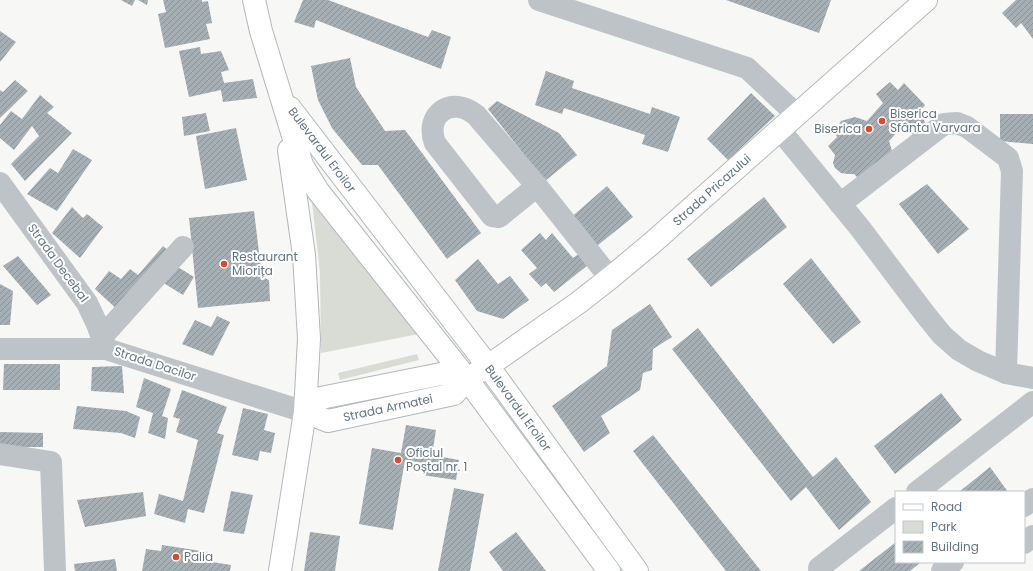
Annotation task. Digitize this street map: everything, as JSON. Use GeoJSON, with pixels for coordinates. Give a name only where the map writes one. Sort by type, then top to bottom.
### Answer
{"type":"FeatureCollection","features":[{"type":"Feature","properties":{"kind":"main road"},"geometry":{"type":"LineString","coordinates":[[254,0],[261,31],[282,98],[304,255],[309,339],[305,412],[280,571]]}},
{"type":"Feature","properties":{"kind":"main road","name":"Strada Pricazului"},"geometry":{"type":"LineString","coordinates":[[488,366],[578,303],[651,244],[926,0]]}},
{"type":"Feature","properties":{"kind":"main road","name":"Bulevardul Eroilor"},"geometry":{"type":"LineString","coordinates":[[282,98],[488,366],[637,571]]}},
{"type":"Feature","properties":{"kind":"main road","name":"Bulevardul Eroilor"},"geometry":{"type":"LineString","coordinates":[[282,98],[302,165],[318,191],[467,379],[610,571]]}},
{"type":"Feature","properties":{"kind":"main road"},"geometry":{"type":"LineString","coordinates":[[467,379],[488,366]]}},
{"type":"Feature","properties":{"kind":"main road","name":"Strada Armatei"},"geometry":{"type":"LineString","coordinates":[[305,412],[321,398],[441,374],[467,379]]}},
{"type":"Feature","properties":{"kind":"street"},"geometry":{"type":"LineString","coordinates":[[539,0],[747,68],[797,115]]}},
{"type":"Feature","properties":{"kind":"street"},"geometry":{"type":"LineString","coordinates":[[537,186],[499,218],[492,216],[435,143],[432,136],[432,129],[436,118],[446,109],[458,106],[470,110],[476,115],[537,186],[610,278]]}},
{"type":"Feature","properties":{"kind":"street"},"geometry":{"type":"LineString","coordinates":[[840,204],[944,124],[957,124],[967,127],[1008,158],[1012,171],[1006,372]]}},
{"type":"Feature","properties":{"kind":"street"},"geometry":{"type":"LineString","coordinates":[[780,130],[942,335],[959,350],[978,361],[1006,372],[1033,378]]}},
{"type":"Feature","properties":{"kind":"street","name":"Strada Decebal"},"geometry":{"type":"LineString","coordinates":[[0,182],[87,303],[98,324],[104,343]]}},
{"type":"Feature","properties":{"kind":"street"},"geometry":{"type":"LineString","coordinates":[[104,343],[183,247]]}},
{"type":"Feature","properties":{"kind":"street","name":"Strada Dacilor"},"geometry":{"type":"LineString","coordinates":[[0,349],[104,343],[305,412]]}},
{"type":"Feature","properties":{"kind":"street"},"geometry":{"type":"LineString","coordinates":[[918,491],[1033,402]]}},
{"type":"Feature","properties":{"kind":"street"},"geometry":{"type":"LineString","coordinates":[[0,454],[51,462],[55,571]]}},
{"type":"Feature","properties":{"kind":"street"},"geometry":{"type":"LineString","coordinates":[[1025,505],[1033,499]]}},
{"type":"Feature","properties":{"kind":"street"},"geometry":{"type":"LineString","coordinates":[[819,568],[895,509]]}},
{"type":"Feature","properties":{"kind":"street"},"geometry":{"type":"LineString","coordinates":[[1025,542],[1033,536]]}},
{"type":"Feature","properties":{"kind":"street"},"geometry":{"type":"LineString","coordinates":[[942,571],[952,563]]}},
{"type":"Feature","properties":{"kind":"green space"},"geometry":{"type":"Polygon","coordinates":[[[311,194],[419,334],[321,353],[320,272],[311,194]]]}},
{"type":"Feature","properties":{"kind":"green space"},"geometry":{"type":"Polygon","coordinates":[[[417,354],[419,360],[340,380],[338,373],[417,354]]]}},
{"type":"Feature","properties":{"kind":"building"},"geometry":{"type":"Polygon","coordinates":[[[121,0],[135,0],[132,6],[121,0]]]}},
{"type":"Feature","properties":{"kind":"building"},"geometry":{"type":"Polygon","coordinates":[[[138,0],[148,0],[147,5],[138,0]]]}},
{"type":"Feature","properties":{"kind":"building"},"geometry":{"type":"Polygon","coordinates":[[[163,0],[208,1],[212,23],[206,24],[210,39],[165,48],[158,14],[166,12],[163,0]]]}},
{"type":"Feature","properties":{"kind":"building"},"geometry":{"type":"Polygon","coordinates":[[[303,0],[328,0],[428,37],[432,30],[451,37],[441,69],[316,20],[314,28],[294,22],[303,0]]]}},
{"type":"Feature","properties":{"kind":"building"},"geometry":{"type":"Polygon","coordinates":[[[726,0],[831,0],[819,33],[726,0]]]}},
{"type":"Feature","properties":{"kind":"building"},"geometry":{"type":"Polygon","coordinates":[[[1016,0],[1033,0],[1033,39],[1021,23],[1016,28],[1002,13],[1016,0]]]}},
{"type":"Feature","properties":{"kind":"building"},"geometry":{"type":"Polygon","coordinates":[[[0,31],[16,42],[0,62],[0,31]]]}},
{"type":"Feature","properties":{"kind":"building"},"geometry":{"type":"Polygon","coordinates":[[[200,47],[201,54],[221,51],[229,70],[221,72],[224,83],[253,79],[257,98],[223,102],[221,90],[189,97],[179,51],[200,47]]]}},
{"type":"Feature","properties":{"kind":"building"},"geometry":{"type":"Polygon","coordinates":[[[350,58],[356,87],[385,131],[405,130],[481,233],[447,259],[378,165],[362,165],[332,128],[318,100],[311,66],[350,58]]]}},
{"type":"Feature","properties":{"kind":"building"},"geometry":{"type":"Polygon","coordinates":[[[546,71],[574,81],[572,88],[650,114],[652,107],[680,117],[668,152],[642,144],[645,135],[564,108],[562,114],[535,105],[546,71]]]}},
{"type":"Feature","properties":{"kind":"building"},"geometry":{"type":"Polygon","coordinates":[[[15,80],[28,91],[0,118],[0,90],[3,92],[15,80]]]}},
{"type":"Feature","properties":{"kind":"building","name":"Biserica"},"geometry":{"type":"Polygon","coordinates":[[[890,82],[898,90],[904,83],[925,105],[919,112],[925,122],[913,135],[904,125],[889,141],[892,151],[860,180],[854,174],[841,173],[835,168],[833,163],[835,155],[828,146],[837,137],[835,131],[841,121],[855,117],[867,121],[883,103],[876,94],[890,82]]]}},
{"type":"Feature","properties":{"kind":"building"},"geometry":{"type":"Polygon","coordinates":[[[751,93],[775,116],[728,160],[707,139],[751,93]]]}},
{"type":"Feature","properties":{"kind":"building"},"geometry":{"type":"Polygon","coordinates":[[[40,95],[54,107],[47,113],[72,133],[25,181],[11,164],[39,136],[32,126],[14,150],[0,138],[0,125],[11,111],[22,119],[40,95]]]}},
{"type":"Feature","properties":{"kind":"building"},"geometry":{"type":"Polygon","coordinates":[[[497,101],[559,133],[577,155],[545,181],[488,109],[497,101]]]}},
{"type":"Feature","properties":{"kind":"building"},"geometry":{"type":"Polygon","coordinates":[[[206,113],[210,131],[184,136],[182,117],[206,113]]]}},
{"type":"Feature","properties":{"kind":"building"},"geometry":{"type":"Polygon","coordinates":[[[1000,114],[1033,114],[1033,144],[1000,141],[1000,114]]]}},
{"type":"Feature","properties":{"kind":"building"},"geometry":{"type":"Polygon","coordinates":[[[236,128],[247,180],[205,189],[196,136],[236,128]]]}},
{"type":"Feature","properties":{"kind":"building"},"geometry":{"type":"Polygon","coordinates":[[[73,149],[92,160],[57,211],[27,194],[50,168],[58,173],[73,149]]]}},
{"type":"Feature","properties":{"kind":"building"},"geometry":{"type":"Polygon","coordinates":[[[927,184],[969,229],[938,254],[899,204],[927,184]]]}},
{"type":"Feature","properties":{"kind":"building"},"geometry":{"type":"Polygon","coordinates":[[[607,186],[633,217],[593,249],[568,220],[607,186]]]}},
{"type":"Feature","properties":{"kind":"building"},"geometry":{"type":"Polygon","coordinates":[[[764,197],[787,227],[711,287],[687,259],[764,197]]]}},
{"type":"Feature","properties":{"kind":"building"},"geometry":{"type":"Polygon","coordinates":[[[72,207],[83,218],[87,214],[103,227],[80,258],[52,233],[72,207]]]}},
{"type":"Feature","properties":{"kind":"building"},"geometry":{"type":"Polygon","coordinates":[[[254,211],[262,277],[269,280],[270,301],[198,308],[189,218],[254,211]]]}},
{"type":"Feature","properties":{"kind":"building"},"geometry":{"type":"Polygon","coordinates":[[[540,233],[546,240],[552,233],[573,258],[584,250],[593,261],[554,292],[546,283],[541,287],[529,274],[537,268],[521,250],[540,233]]]}},
{"type":"Feature","properties":{"kind":"building"},"geometry":{"type":"Polygon","coordinates":[[[163,246],[171,253],[120,312],[95,289],[109,271],[121,279],[130,269],[138,275],[163,246]]]}},
{"type":"Feature","properties":{"kind":"building"},"geometry":{"type":"Polygon","coordinates":[[[18,256],[51,295],[37,305],[3,266],[18,256]]]}},
{"type":"Feature","properties":{"kind":"building"},"geometry":{"type":"Polygon","coordinates":[[[811,258],[861,322],[833,344],[783,284],[811,258]]]}},
{"type":"Feature","properties":{"kind":"building"},"geometry":{"type":"Polygon","coordinates":[[[478,259],[498,284],[510,276],[529,300],[503,319],[477,311],[455,280],[478,259]]]}},
{"type":"Feature","properties":{"kind":"building"},"geometry":{"type":"Polygon","coordinates":[[[173,264],[194,277],[183,295],[162,282],[173,264]]]}},
{"type":"Feature","properties":{"kind":"building"},"geometry":{"type":"Polygon","coordinates":[[[0,284],[13,291],[10,325],[0,325],[0,284]]]}},
{"type":"Feature","properties":{"kind":"building"},"geometry":{"type":"Polygon","coordinates":[[[650,304],[672,337],[653,349],[652,370],[643,373],[640,390],[601,416],[610,433],[584,452],[552,406],[607,366],[612,330],[650,304]]]}},
{"type":"Feature","properties":{"kind":"building"},"geometry":{"type":"Polygon","coordinates":[[[217,316],[230,322],[213,356],[182,344],[195,320],[211,327],[217,316]]]}},
{"type":"Feature","properties":{"kind":"building"},"geometry":{"type":"Polygon","coordinates":[[[698,328],[813,477],[836,457],[871,502],[839,530],[806,487],[791,501],[672,349],[698,328]]]}},
{"type":"Feature","properties":{"kind":"building"},"geometry":{"type":"Polygon","coordinates":[[[4,364],[60,364],[60,390],[3,390],[4,364]]]}},
{"type":"Feature","properties":{"kind":"building"},"geometry":{"type":"Polygon","coordinates":[[[122,366],[124,393],[91,391],[92,367],[122,366]]]}},
{"type":"Feature","properties":{"kind":"building"},"geometry":{"type":"Polygon","coordinates":[[[144,378],[171,389],[162,416],[168,418],[165,439],[148,433],[153,413],[136,407],[144,378]]]}},
{"type":"Feature","properties":{"kind":"building"},"geometry":{"type":"Polygon","coordinates":[[[182,390],[227,407],[217,433],[224,435],[204,513],[188,509],[185,523],[154,514],[159,494],[183,501],[198,440],[176,432],[180,419],[173,417],[182,390]]]}},
{"type":"Feature","properties":{"kind":"building"},"geometry":{"type":"Polygon","coordinates":[[[941,393],[962,420],[895,474],[874,446],[941,393]]]}},
{"type":"Feature","properties":{"kind":"building"},"geometry":{"type":"Polygon","coordinates":[[[77,406],[126,411],[140,417],[135,438],[121,433],[73,429],[77,406]]]}},
{"type":"Feature","properties":{"kind":"building"},"geometry":{"type":"Polygon","coordinates":[[[243,408],[268,414],[264,430],[275,433],[271,453],[260,451],[258,461],[232,455],[243,408]]]}},
{"type":"Feature","properties":{"kind":"building"},"geometry":{"type":"Polygon","coordinates":[[[406,425],[436,430],[432,455],[459,460],[456,480],[422,475],[424,463],[405,460],[393,530],[359,524],[372,448],[401,453],[406,425]]]}},
{"type":"Feature","properties":{"kind":"building"},"geometry":{"type":"Polygon","coordinates":[[[0,432],[43,433],[43,447],[0,447],[0,432]]]}},
{"type":"Feature","properties":{"kind":"building"},"geometry":{"type":"Polygon","coordinates":[[[653,435],[761,571],[726,571],[633,451],[653,435]]]}},
{"type":"Feature","properties":{"kind":"building"},"geometry":{"type":"Polygon","coordinates":[[[990,467],[1007,491],[960,491],[990,467]]]}},
{"type":"Feature","properties":{"kind":"building"},"geometry":{"type":"Polygon","coordinates":[[[454,488],[484,494],[470,571],[438,571],[454,488]]]}},
{"type":"Feature","properties":{"kind":"building"},"geometry":{"type":"Polygon","coordinates":[[[231,491],[253,495],[244,534],[223,531],[231,491]]]}},
{"type":"Feature","properties":{"kind":"building"},"geometry":{"type":"Polygon","coordinates":[[[143,492],[146,516],[85,527],[77,500],[143,492]]]}},
{"type":"Feature","properties":{"kind":"building"},"geometry":{"type":"Polygon","coordinates":[[[310,532],[340,536],[335,571],[304,571],[310,532]]]}},
{"type":"Feature","properties":{"kind":"building"},"geometry":{"type":"Polygon","coordinates":[[[516,532],[546,571],[503,571],[489,552],[516,532]]]}},
{"type":"Feature","properties":{"kind":"building"},"geometry":{"type":"Polygon","coordinates":[[[895,543],[895,563],[920,563],[910,571],[859,571],[895,543]]]}},
{"type":"Feature","properties":{"kind":"building","name":"Palia"},"geometry":{"type":"Polygon","coordinates":[[[162,545],[208,552],[206,561],[231,565],[230,571],[142,571],[146,549],[161,551],[162,545]]]}},
{"type":"Feature","properties":{"kind":"building"},"geometry":{"type":"Polygon","coordinates":[[[115,559],[117,571],[75,571],[74,564],[115,559]]]}},
{"type":"Feature","properties":{"kind":"place","name":"Biserica Sfânta Varvara"},"geometry":{"type":"Point","coordinates":[882,121]}},
{"type":"Feature","properties":{"kind":"place","name":"Biserica"},"geometry":{"type":"Point","coordinates":[869,129]}},
{"type":"Feature","properties":{"kind":"place","name":"Restaurant Miorița"},"geometry":{"type":"Point","coordinates":[224,264]}},
{"type":"Feature","properties":{"kind":"place","name":"Oficiul Poștal nr. 1"},"geometry":{"type":"Point","coordinates":[398,460]}},
{"type":"Feature","properties":{"kind":"place","name":"Palia"},"geometry":{"type":"Point","coordinates":[176,557]}}]}
